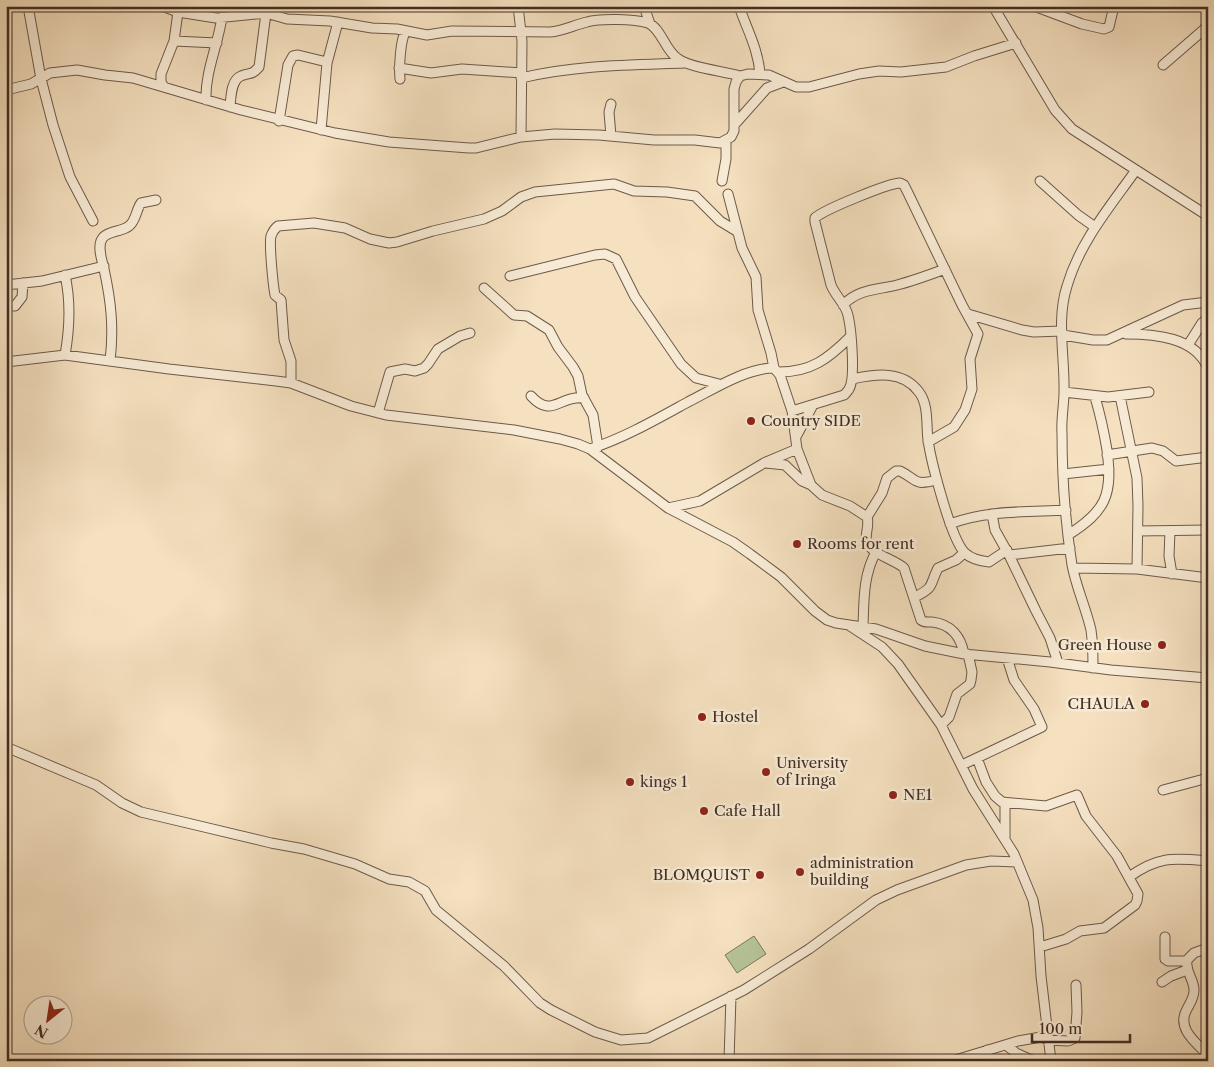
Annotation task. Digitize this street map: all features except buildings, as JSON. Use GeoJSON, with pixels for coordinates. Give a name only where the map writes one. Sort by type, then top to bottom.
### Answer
{"type":"FeatureCollection","features":[{"type":"Feature","properties":{"kind":"street"},"geometry":{"type":"LineString","coordinates":[[28,6],[41,79],[55,132],[70,177],[94,221]]}},
{"type":"Feature","properties":{"kind":"street"},"geometry":{"type":"LineString","coordinates":[[162,6],[178,12],[222,17],[266,13],[287,19],[338,22],[372,28],[397,29],[427,35],[452,31],[559,31],[595,20],[635,21],[650,24],[656,28],[670,52],[684,63]]}},
{"type":"Feature","properties":{"kind":"street"},"geometry":{"type":"LineString","coordinates":[[518,6],[521,32],[521,137]]}},
{"type":"Feature","properties":{"kind":"street"},"geometry":{"type":"LineString","coordinates":[[644,6],[650,24]]}},
{"type":"Feature","properties":{"kind":"street"},"geometry":{"type":"LineString","coordinates":[[740,6],[758,57],[760,74]]}},
{"type":"Feature","properties":{"kind":"street"},"geometry":{"type":"LineString","coordinates":[[993,6],[1050,102],[1064,121],[1208,216]]}},
{"type":"Feature","properties":{"kind":"street"},"geometry":{"type":"LineString","coordinates":[[1034,6],[1082,24],[1107,29],[1114,6]]}},
{"type":"Feature","properties":{"kind":"street"},"geometry":{"type":"LineString","coordinates":[[164,87],[161,82],[161,74],[174,41],[178,12]]}},
{"type":"Feature","properties":{"kind":"street"},"geometry":{"type":"LineString","coordinates":[[230,107],[233,85],[236,80],[239,76],[254,72],[259,67],[266,13]]}},
{"type":"Feature","properties":{"kind":"street"},"geometry":{"type":"LineString","coordinates":[[206,100],[207,84],[222,17]]}},
{"type":"Feature","properties":{"kind":"street"},"geometry":{"type":"LineString","coordinates":[[321,130],[327,62],[338,22]]}},
{"type":"Feature","properties":{"kind":"street"},"geometry":{"type":"LineString","coordinates":[[1163,65],[1208,26]]}},
{"type":"Feature","properties":{"kind":"street"},"geometry":{"type":"LineString","coordinates":[[400,79],[399,68],[402,55],[402,37],[406,31]]}},
{"type":"Feature","properties":{"kind":"street"},"geometry":{"type":"LineString","coordinates":[[174,41],[217,42]]}},
{"type":"Feature","properties":{"kind":"street"},"geometry":{"type":"LineString","coordinates":[[399,68],[432,73],[462,69],[522,76],[586,67],[684,63],[740,76],[769,74],[782,82],[802,88],[879,71],[901,72],[946,67],[974,56],[1016,44]]}},
{"type":"Feature","properties":{"kind":"street"},"geometry":{"type":"LineString","coordinates":[[279,120],[288,65],[293,56],[298,55],[327,62]]}},
{"type":"Feature","properties":{"kind":"street"},"geometry":{"type":"LineString","coordinates":[[6,90],[26,86],[50,74],[77,70],[133,78],[230,107],[321,130],[389,142],[469,148],[491,145],[521,137],[555,134],[672,141],[695,140],[720,143],[726,140],[734,131],[734,89],[740,76]]}},
{"type":"Feature","properties":{"kind":"street"},"geometry":{"type":"LineString","coordinates":[[735,124],[767,88],[782,82]]}},
{"type":"Feature","properties":{"kind":"street"},"geometry":{"type":"LineString","coordinates":[[611,104],[609,112],[611,136]]}},
{"type":"Feature","properties":{"kind":"street"},"geometry":{"type":"LineString","coordinates":[[722,181],[726,159],[726,140]]}},
{"type":"Feature","properties":{"kind":"street"},"geometry":{"type":"LineString","coordinates":[[1093,668],[1090,628],[1073,568],[1063,474],[1063,300],[1077,258],[1095,226],[1136,170]]}},
{"type":"Feature","properties":{"kind":"street"},"geometry":{"type":"LineString","coordinates":[[1040,181],[1078,215],[1095,226]]}},
{"type":"Feature","properties":{"kind":"street"},"geometry":{"type":"LineString","coordinates":[[792,410],[844,395],[850,389],[852,379],[847,311],[834,294],[815,218],[823,212],[889,185],[900,183],[904,185],[978,334],[970,359],[972,389],[970,399],[954,427],[928,442]]}},
{"type":"Feature","properties":{"kind":"street"},"geometry":{"type":"LineString","coordinates":[[290,383],[291,361],[284,340],[281,302],[275,294],[270,242],[274,229],[278,226],[314,223],[345,228],[370,239],[389,243],[397,242],[484,219],[535,192],[614,184],[634,192],[667,192],[694,196],[720,221],[738,232]]}},
{"type":"Feature","properties":{"kind":"street"},"geometry":{"type":"LineString","coordinates":[[728,194],[746,256],[756,277],[758,310],[776,370],[792,410],[797,449],[811,485]]}},
{"type":"Feature","properties":{"kind":"street"},"geometry":{"type":"LineString","coordinates":[[110,361],[112,301],[100,247],[102,238],[128,228],[134,220],[137,208],[142,203],[156,200]]}},
{"type":"Feature","properties":{"kind":"street"},"geometry":{"type":"LineString","coordinates":[[510,276],[595,255],[605,254],[616,258],[635,297],[681,364],[696,378],[719,384]]}},
{"type":"Feature","properties":{"kind":"street"},"geometry":{"type":"LineString","coordinates":[[6,285],[104,266]]}},
{"type":"Feature","properties":{"kind":"street"},"geometry":{"type":"LineString","coordinates":[[843,305],[856,295],[866,291],[896,285],[945,269]]}},
{"type":"Feature","properties":{"kind":"street"},"geometry":{"type":"LineString","coordinates":[[64,355],[70,307],[65,275]]}},
{"type":"Feature","properties":{"kind":"street"},"geometry":{"type":"LineString","coordinates":[[6,306],[15,306],[20,301],[23,283]]}},
{"type":"Feature","properties":{"kind":"street"},"geometry":{"type":"LineString","coordinates":[[484,288],[514,315],[527,316],[549,330],[578,376],[584,398],[593,415],[594,448]]}},
{"type":"Feature","properties":{"kind":"street"},"geometry":{"type":"LineString","coordinates":[[968,314],[1022,330],[1062,333],[1102,341],[1123,334],[1183,305],[1208,302]]}},
{"type":"Feature","properties":{"kind":"street"},"geometry":{"type":"LineString","coordinates":[[1188,345],[1202,323],[1208,318]]}},
{"type":"Feature","properties":{"kind":"street"},"geometry":{"type":"LineString","coordinates":[[378,413],[390,372],[415,371],[424,368],[438,349],[460,336],[470,333]]}},
{"type":"Feature","properties":{"kind":"street"},"geometry":{"type":"LineString","coordinates":[[1123,334],[1160,336],[1188,345],[1197,351],[1208,368]]}},
{"type":"Feature","properties":{"kind":"street"},"geometry":{"type":"LineString","coordinates":[[594,448],[651,422],[719,384],[763,369],[797,372],[822,361],[836,352],[850,337]]}},
{"type":"Feature","properties":{"kind":"street"},"geometry":{"type":"LineString","coordinates":[[6,362],[64,355],[290,383],[351,406],[378,413],[410,419],[446,421],[522,432],[594,448],[668,508],[732,542],[750,554],[781,577],[821,616],[836,623],[863,626],[890,633],[925,646],[966,654],[1208,678]]}},
{"type":"Feature","properties":{"kind":"street"},"geometry":{"type":"LineString","coordinates":[[852,379],[874,375],[894,375],[915,387],[924,400],[928,442],[936,480],[950,524],[964,553],[972,558],[990,562],[1008,552],[1070,548]]}},
{"type":"Feature","properties":{"kind":"street"},"geometry":{"type":"LineString","coordinates":[[1064,392],[1095,397],[1149,392]]}},
{"type":"Feature","properties":{"kind":"street"},"geometry":{"type":"LineString","coordinates":[[531,396],[538,404],[547,407],[572,398],[584,398]]}},
{"type":"Feature","properties":{"kind":"street"},"geometry":{"type":"LineString","coordinates":[[1120,396],[1137,478],[1137,570]]}},
{"type":"Feature","properties":{"kind":"street"},"geometry":{"type":"LineString","coordinates":[[1068,535],[1089,520],[1100,507],[1108,490],[1108,455],[1095,397]]}},
{"type":"Feature","properties":{"kind":"street"},"geometry":{"type":"LineString","coordinates":[[796,437],[813,405]]}},
{"type":"Feature","properties":{"kind":"street"},"geometry":{"type":"LineString","coordinates":[[1108,455],[1152,448],[1160,449],[1176,461],[1208,457]]}},
{"type":"Feature","properties":{"kind":"street"},"geometry":{"type":"LineString","coordinates":[[668,508],[700,501],[764,463],[797,449]]}},
{"type":"Feature","properties":{"kind":"street"},"geometry":{"type":"LineString","coordinates":[[764,463],[789,467],[802,481],[811,485],[822,495],[850,506],[867,517]]}},
{"type":"Feature","properties":{"kind":"street"},"geometry":{"type":"LineString","coordinates":[[1063,474],[1109,469]]}},
{"type":"Feature","properties":{"kind":"street"},"geometry":{"type":"LineString","coordinates":[[936,480],[919,483],[900,471],[896,471],[887,478],[882,493],[867,517],[869,527],[866,540],[876,552],[904,568],[922,622],[934,622],[954,632],[966,654],[972,672],[970,684],[957,694],[949,716],[941,726]]}},
{"type":"Feature","properties":{"kind":"street"},"geometry":{"type":"LineString","coordinates":[[950,524],[992,514],[1066,510]]}},
{"type":"Feature","properties":{"kind":"street"},"geometry":{"type":"LineString","coordinates":[[992,514],[995,530]]}},
{"type":"Feature","properties":{"kind":"street"},"geometry":{"type":"LineString","coordinates":[[982,516],[995,530],[1008,552],[1050,638],[1058,663]]}},
{"type":"Feature","properties":{"kind":"street"},"geometry":{"type":"LineString","coordinates":[[1138,531],[1208,530]]}},
{"type":"Feature","properties":{"kind":"street"},"geometry":{"type":"LineString","coordinates":[[1170,531],[1169,556],[1172,574]]}},
{"type":"Feature","properties":{"kind":"street"},"geometry":{"type":"LineString","coordinates":[[863,626],[864,590],[870,566],[876,552]]}},
{"type":"Feature","properties":{"kind":"street"},"geometry":{"type":"LineString","coordinates":[[914,597],[930,588],[938,568],[956,560],[964,553]]}},
{"type":"Feature","properties":{"kind":"street"},"geometry":{"type":"LineString","coordinates":[[1073,568],[1137,570],[1208,578]]}},
{"type":"Feature","properties":{"kind":"street"},"geometry":{"type":"LineString","coordinates":[[846,624],[874,641],[893,657],[941,726],[973,789],[1005,839],[1017,862],[1033,900],[1040,947],[1041,976],[1051,1061]]}},
{"type":"Feature","properties":{"kind":"street"},"geometry":{"type":"LineString","coordinates":[[962,765],[1042,727],[1028,698],[1014,680],[1007,658]]}},
{"type":"Feature","properties":{"kind":"street"},"geometry":{"type":"LineString","coordinates":[[6,747],[96,785],[122,803],[141,812],[304,849],[355,864],[389,879],[409,882],[425,891],[436,910],[504,966],[537,1000],[551,1010],[608,1037],[621,1040],[648,1038],[744,990],[809,949],[876,900],[910,884],[966,866],[991,861],[1017,862]]}},
{"type":"Feature","properties":{"kind":"street"},"geometry":{"type":"LineString","coordinates":[[977,758],[992,793],[1005,803],[1046,806],[1077,794],[1086,816],[1117,856],[1138,894],[1135,905],[1104,928],[1080,931],[1066,939],[1040,947]]}},
{"type":"Feature","properties":{"kind":"street"},"geometry":{"type":"LineString","coordinates":[[1163,790],[1208,778]]}},
{"type":"Feature","properties":{"kind":"street"},"geometry":{"type":"LineString","coordinates":[[1005,803],[1005,839]]}},
{"type":"Feature","properties":{"kind":"street"},"geometry":{"type":"LineString","coordinates":[[1129,877],[1163,859],[1194,858],[1208,860]]}},
{"type":"Feature","properties":{"kind":"street"},"geometry":{"type":"LineString","coordinates":[[1165,937],[1165,959],[1168,961],[1187,960]]}},
{"type":"Feature","properties":{"kind":"street"},"geometry":{"type":"LineString","coordinates":[[1208,948],[1190,955],[1187,960],[1187,970],[1194,993],[1183,1023],[1189,1035],[1208,1055]]}},
{"type":"Feature","properties":{"kind":"street"},"geometry":{"type":"LineString","coordinates":[[1162,982],[1187,970]]}},
{"type":"Feature","properties":{"kind":"street"},"geometry":{"type":"LineString","coordinates":[[957,1060],[1018,1041],[1047,1038],[1072,1040],[1075,1038],[1077,1012],[1076,985]]}},
{"type":"Feature","properties":{"kind":"street"},"geometry":{"type":"LineString","coordinates":[[729,1061],[731,996]]}},
{"type":"Feature","properties":{"kind":"street"},"geometry":{"type":"LineString","coordinates":[[1006,1045],[1016,1053],[1034,1061]]}},
{"type":"Feature","properties":{"kind":"street"},"geometry":{"type":"LineString","coordinates":[[981,1061],[985,1050]]}},
{"type":"Feature","properties":{"kind":"street"},"geometry":{"type":"LineString","coordinates":[[985,1050],[990,1061]]}},
{"type":"Feature","properties":{"kind":"green space"},"geometry":{"type":"Polygon","coordinates":[[[754,936],[766,954],[737,973],[725,955],[754,936]]]}},
{"type":"Feature","properties":{"kind":"place","name":"Country SIDE"},"geometry":{"type":"Point","coordinates":[751,421]}},
{"type":"Feature","properties":{"kind":"place","name":"Rooms for rent"},"geometry":{"type":"Point","coordinates":[797,544]}},
{"type":"Feature","properties":{"kind":"place","name":"Green House"},"geometry":{"type":"Point","coordinates":[1162,645]}},
{"type":"Feature","properties":{"kind":"place","name":"CHAULA"},"geometry":{"type":"Point","coordinates":[1145,704]}},
{"type":"Feature","properties":{"kind":"place","name":"Hostel"},"geometry":{"type":"Point","coordinates":[702,717]}},
{"type":"Feature","properties":{"kind":"place","name":"University of Iringa"},"geometry":{"type":"Point","coordinates":[766,772]}},
{"type":"Feature","properties":{"kind":"place","name":"kings 1"},"geometry":{"type":"Point","coordinates":[630,782]}},
{"type":"Feature","properties":{"kind":"place","name":"NE1"},"geometry":{"type":"Point","coordinates":[893,795]}},
{"type":"Feature","properties":{"kind":"place","name":"Cafe Hall"},"geometry":{"type":"Point","coordinates":[704,811]}},
{"type":"Feature","properties":{"kind":"place","name":"administration building"},"geometry":{"type":"Point","coordinates":[800,872]}},
{"type":"Feature","properties":{"kind":"place","name":"BLOMQUIST"},"geometry":{"type":"Point","coordinates":[760,875]}}]}
